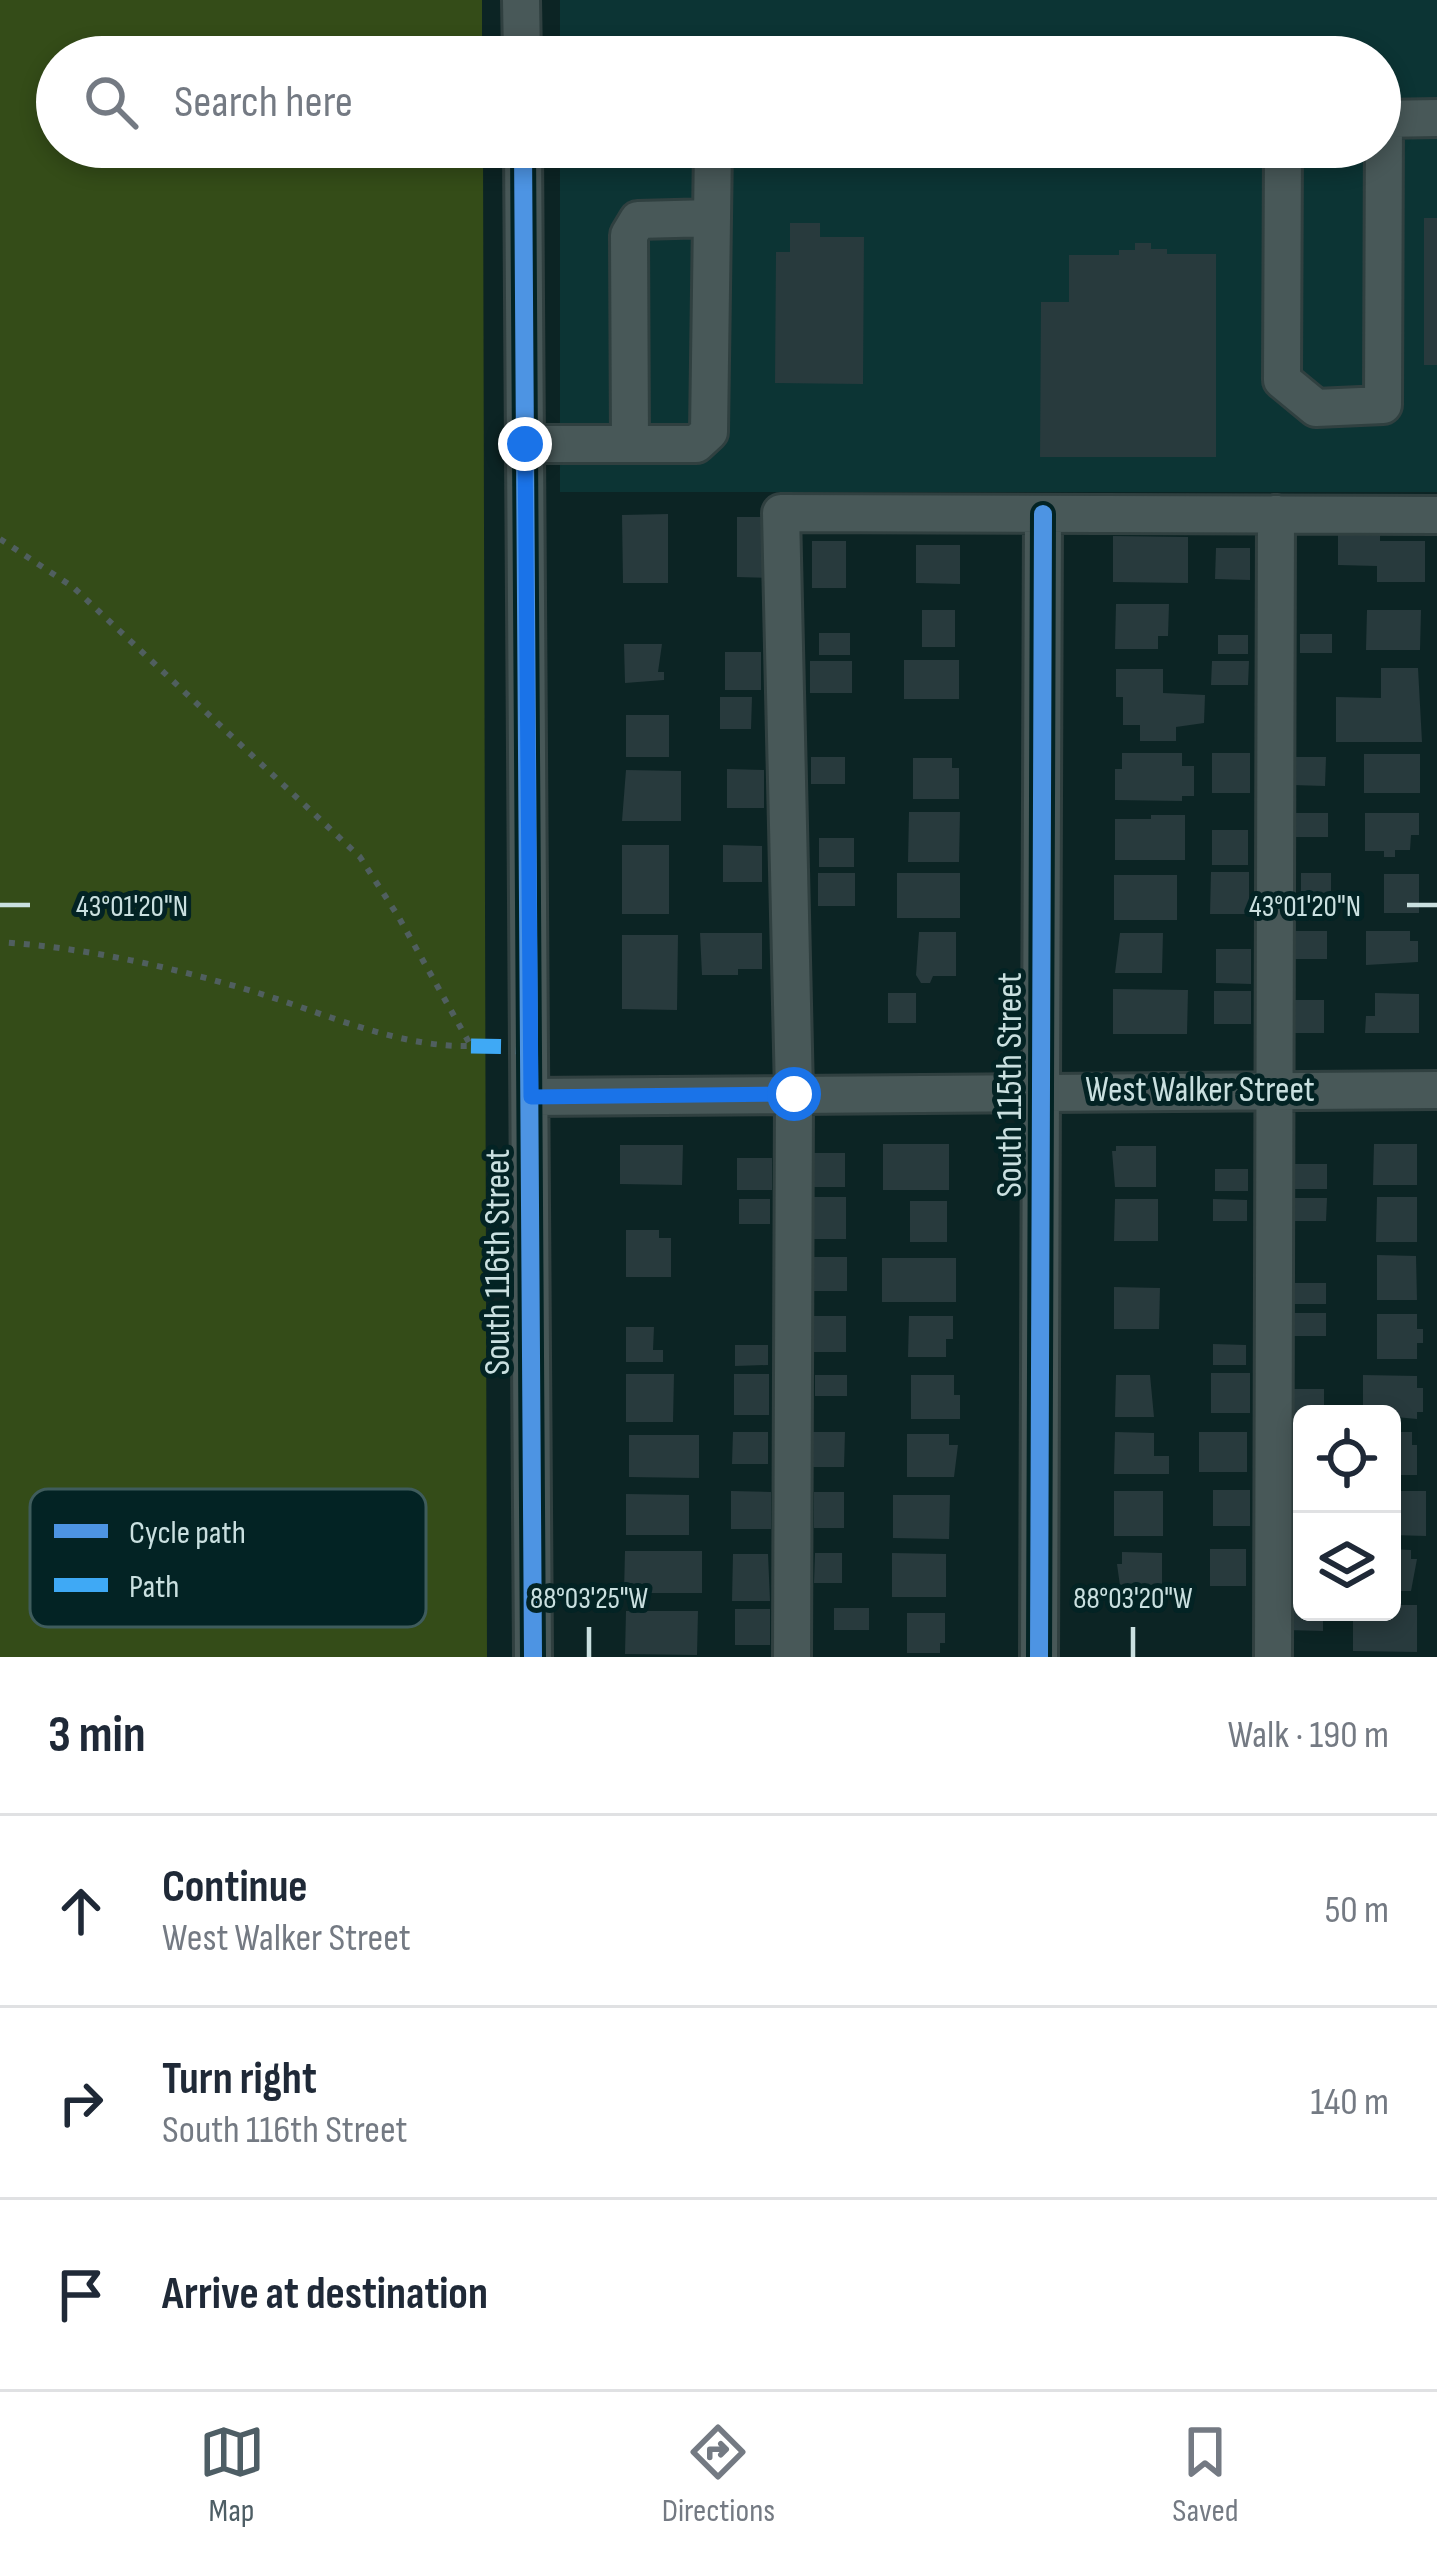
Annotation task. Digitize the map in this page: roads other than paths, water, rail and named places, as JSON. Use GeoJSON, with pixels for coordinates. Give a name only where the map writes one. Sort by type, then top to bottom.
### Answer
{"type":"FeatureCollection","features":[{"type":"Feature","properties":{"kind":"street"},"geometry":{"type":"LineString","coordinates":[[521,0],[522,36]]}},
{"type":"Feature","properties":{"kind":"street"},"geometry":{"type":"LineString","coordinates":[[1401,119],[1437,118]]}},
{"type":"Feature","properties":{"kind":"street","name":"South 116th Street"},"geometry":{"type":"LineString","coordinates":[[523,168],[532,1657]]}},
{"type":"Feature","properties":{"kind":"street"},"geometry":{"type":"LineString","coordinates":[[525,444],[696,444],[709,432],[713,168]]}},
{"type":"Feature","properties":{"kind":"street"},"geometry":{"type":"LineString","coordinates":[[1283,168],[1282,380],[1316,409],[1383,405],[1382,168]]}},
{"type":"Feature","properties":{"kind":"street"},"geometry":{"type":"LineString","coordinates":[[630,443],[629,235],[638,220],[712,218]]}},
{"type":"Feature","properties":{"kind":"street"},"geometry":{"type":"LineString","coordinates":[[792,1657],[794,1094],[781,513],[1437,515]]}},
{"type":"Feature","properties":{"kind":"street","name":"South 115th Street"},"geometry":{"type":"LineString","coordinates":[[1039,1657],[1043,514]]}},
{"type":"Feature","properties":{"kind":"street"},"geometry":{"type":"LineString","coordinates":[[1273,1657],[1276,514]]}},
{"type":"Feature","properties":{"kind":"street","name":"West Walker Street"},"geometry":{"type":"LineString","coordinates":[[531,1097],[1437,1090]]}}]}
